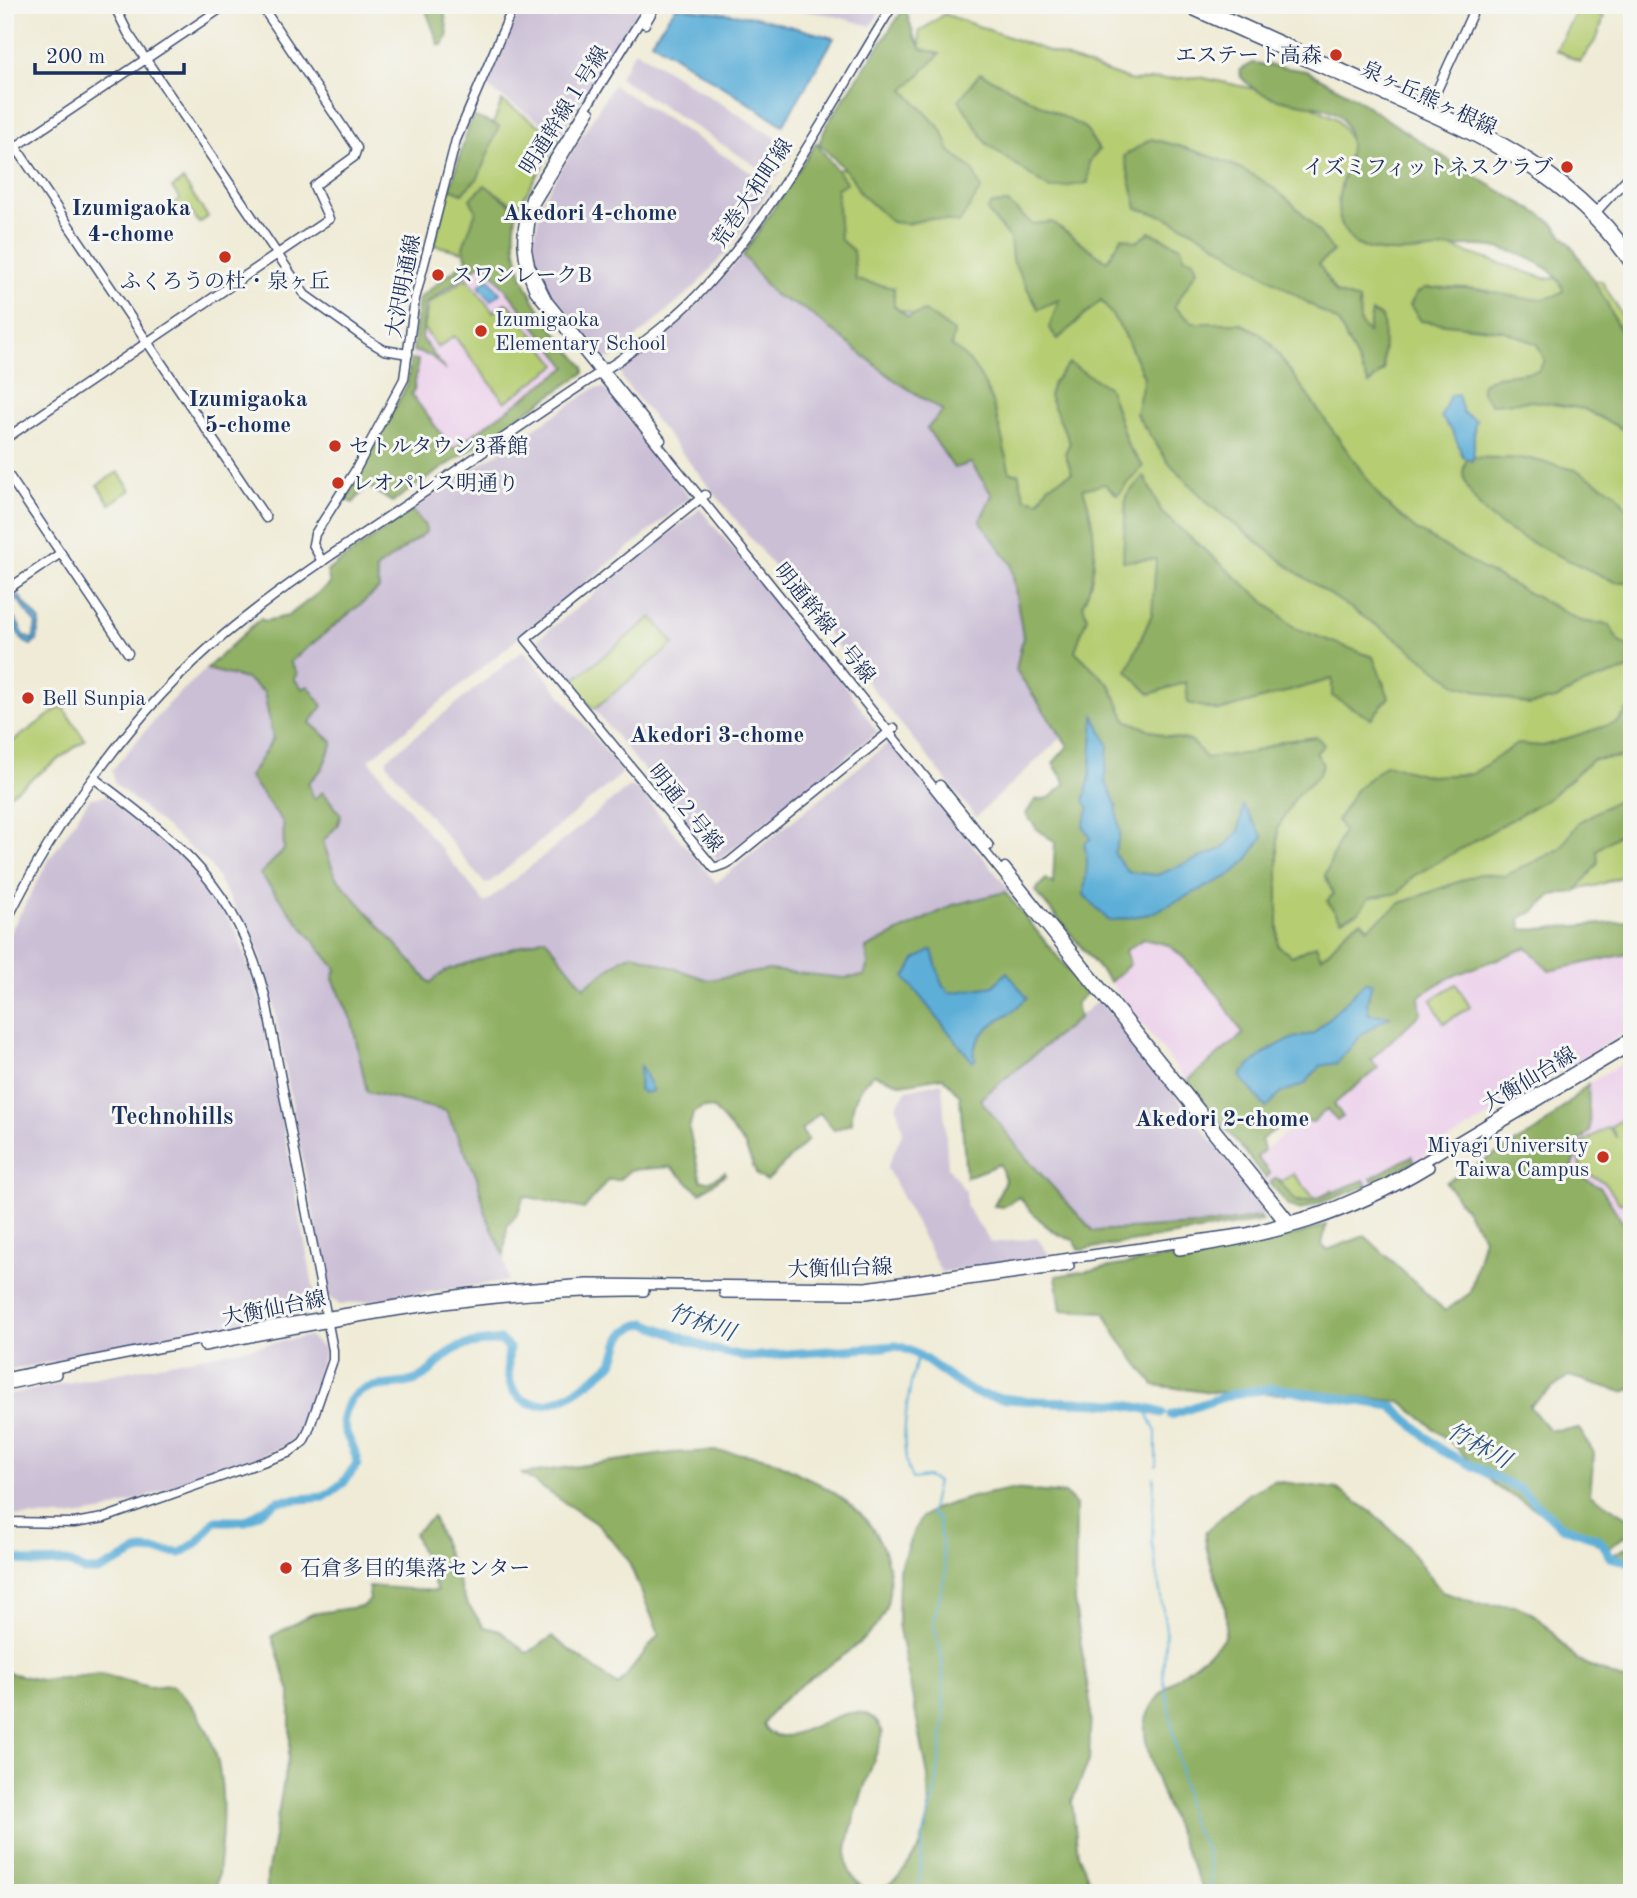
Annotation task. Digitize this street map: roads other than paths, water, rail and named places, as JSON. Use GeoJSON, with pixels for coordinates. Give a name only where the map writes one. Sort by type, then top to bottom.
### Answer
{"type":"FeatureCollection","features":[{"type":"Feature","properties":{"kind":"main road","name":"泉ヶ丘熊ヶ根線"},"geometry":{"type":"LineString","coordinates":[[1181,5],[1519,152],[1564,183],[1632,256]]}},
{"type":"Feature","properties":{"kind":"main road","name":"泉ヶ丘熊ヶ根線"},"geometry":{"type":"LineString","coordinates":[[1200,5],[1427,111]]}},
{"type":"Feature","properties":{"kind":"main road","name":"泉ヶ丘熊ヶ根線"},"geometry":{"type":"LineString","coordinates":[[1593,214],[1632,267]]}},
{"type":"Feature","properties":{"kind":"main road","name":"大衡仙台線"},"geometry":{"type":"LineString","coordinates":[[1291,1226],[1385,1185],[1632,1037]]}},
{"type":"Feature","properties":{"kind":"main road","name":"大衡仙台線"},"geometry":{"type":"LineString","coordinates":[[5,1378],[326,1319],[475,1298],[585,1291],[794,1296],[866,1294],[1223,1243],[1291,1226],[1387,1191],[1632,1045]]}},
{"type":"Feature","properties":{"kind":"main road","name":"大衡仙台線"},"geometry":{"type":"LineString","coordinates":[[5,1385],[326,1319]]}},
{"type":"Feature","properties":{"kind":"street"},"geometry":{"type":"LineString","coordinates":[[114,5],[146,59],[305,295],[369,341],[384,349],[408,354]]}},
{"type":"Feature","properties":{"kind":"street"},"geometry":{"type":"LineString","coordinates":[[5,154],[226,5]]}},
{"type":"Feature","properties":{"kind":"street"},"geometry":{"type":"LineString","coordinates":[[5,439],[328,219],[314,186],[354,157],[357,149],[261,5]]}},
{"type":"Feature","properties":{"kind":"street","name":"大沢明通線"},"geometry":{"type":"LineString","coordinates":[[322,562],[313,544],[315,534],[355,471],[404,379],[424,258],[456,140],[514,5]]}},
{"type":"Feature","properties":{"kind":"street","name":"明通幹線１号線"},"geometry":{"type":"LineString","coordinates":[[650,5],[543,175],[523,218],[523,256],[534,291],[703,496],[1291,1226]]}},
{"type":"Feature","properties":{"kind":"street"},"geometry":{"type":"LineString","coordinates":[[602,372],[538,284],[527,249],[529,220],[546,182],[656,5]]}},
{"type":"Feature","properties":{"kind":"street","name":"荒巻大和町線"},"geometry":{"type":"LineString","coordinates":[[5,924],[40,860],[95,779],[153,706],[192,664],[226,634],[322,562],[602,372],[683,310],[734,253],[776,193],[894,5]]}},
{"type":"Feature","properties":{"kind":"street"},"geometry":{"type":"LineString","coordinates":[[1427,111],[1476,5]]}},
{"type":"Feature","properties":{"kind":"street"},"geometry":{"type":"LineString","coordinates":[[5,131],[266,518]]}},
{"type":"Feature","properties":{"kind":"street"},"geometry":{"type":"LineString","coordinates":[[1593,214],[1632,173]]}},
{"type":"Feature","properties":{"kind":"street"},"geometry":{"type":"LineString","coordinates":[[5,470],[128,653]]}},
{"type":"Feature","properties":{"kind":"street","name":"明通２号線"},"geometry":{"type":"LineString","coordinates":[[703,496],[526,639],[714,868],[728,863],[892,730]]}},
{"type":"Feature","properties":{"kind":"street"},"geometry":{"type":"LineString","coordinates":[[5,591],[61,553]]}},
{"type":"Feature","properties":{"kind":"street"},"geometry":{"type":"LineString","coordinates":[[5,1522],[74,1523],[104,1518],[295,1449],[308,1432],[333,1360],[265,996],[252,952],[229,906],[197,862],[159,827],[95,779]]}},
{"type":"Feature","properties":{"kind":"water"},"geometry":{"type":"Polygon","coordinates":[[[676,7],[756,17],[834,38],[783,125],[651,41],[676,7]]]}},
{"type":"Feature","properties":{"kind":"water"},"geometry":{"type":"Polygon","coordinates":[[[489,278],[500,293],[491,301],[479,286],[489,278]]]}},
{"type":"Feature","properties":{"kind":"water"},"geometry":{"type":"Polygon","coordinates":[[[1458,394],[1463,413],[1476,420],[1472,461],[1463,457],[1453,432],[1441,417],[1450,395],[1458,394]]]}},
{"type":"Feature","properties":{"kind":"water"},"geometry":{"type":"Polygon","coordinates":[[[18,595],[40,621],[37,641],[31,645],[22,640],[13,624],[5,617],[5,611],[15,619],[24,636],[33,640],[36,624],[19,601],[14,600],[5,607],[5,601],[18,595]]]}},
{"type":"Feature","properties":{"kind":"water"},"geometry":{"type":"Polygon","coordinates":[[[1094,716],[1108,745],[1105,781],[1116,804],[1120,835],[1114,853],[1128,872],[1157,875],[1222,849],[1239,831],[1243,806],[1263,837],[1246,861],[1231,875],[1150,914],[1109,921],[1084,895],[1087,863],[1084,844],[1091,838],[1083,826],[1089,808],[1084,801],[1090,776],[1094,716]]]}},
{"type":"Feature","properties":{"kind":"water"},"geometry":{"type":"Polygon","coordinates":[[[932,950],[942,985],[950,993],[993,986],[1007,972],[1027,998],[982,1036],[975,1048],[973,1055],[976,1059],[973,1062],[905,978],[915,960],[932,950]]]}},
{"type":"Feature","properties":{"kind":"water"},"geometry":{"type":"Polygon","coordinates":[[[1365,982],[1372,983],[1367,1002],[1369,1014],[1390,1016],[1362,1034],[1337,1063],[1320,1066],[1305,1084],[1279,1094],[1266,1108],[1240,1076],[1273,1048],[1293,1038],[1313,1034],[1365,982]]]}},
{"type":"Feature","properties":{"kind":"water"},"geometry":{"type":"Polygon","coordinates":[[[640,1065],[653,1091],[643,1093],[639,1089],[640,1065]]]}},
{"type":"Feature","properties":{"kind":"waterway","name":"竹林川"},"geometry":{"type":"LineString","coordinates":[[5,1556],[32,1563],[67,1562],[84,1571],[98,1571],[142,1550],[181,1553],[198,1542],[215,1521],[246,1521],[278,1501],[324,1497],[343,1483],[357,1464],[344,1423],[346,1408],[352,1398],[367,1388],[406,1383],[421,1378],[445,1356],[460,1347],[500,1340],[509,1348],[508,1370],[514,1391],[518,1397],[536,1404],[547,1404],[570,1395],[592,1380],[614,1360],[619,1342],[626,1332],[645,1323],[713,1350],[747,1357],[897,1346],[918,1355],[957,1383],[978,1394],[1024,1400],[1117,1404],[1162,1413]]}},
{"type":"Feature","properties":{"kind":"waterway"},"geometry":{"type":"LineString","coordinates":[[918,1355],[908,1400],[905,1451],[912,1479],[927,1477],[937,1482],[930,1515],[938,1518],[946,1573],[933,1622],[942,1658],[944,1724],[936,1788],[923,1833],[919,1890]]}},
{"type":"Feature","properties":{"kind":"waterway","name":"竹林川"},"geometry":{"type":"LineString","coordinates":[[1171,1415],[1232,1394],[1274,1388],[1392,1406],[1441,1450],[1521,1490],[1561,1526],[1599,1539],[1610,1557],[1632,1562]]}},
{"type":"Feature","properties":{"kind":"waterway"},"geometry":{"type":"LineString","coordinates":[[1145,1408],[1156,1432],[1156,1466]]}},
{"type":"Feature","properties":{"kind":"waterway"},"geometry":{"type":"LineString","coordinates":[[1154,1477],[1152,1542],[1166,1629],[1163,1676],[1190,1822],[1207,1851],[1213,1893]]}},
{"type":"Feature","properties":{"kind":"place","name":"エステート高森"},"geometry":{"type":"Point","coordinates":[1336,55]}},
{"type":"Feature","properties":{"kind":"place","name":"イズミフィットネスクラブ"},"geometry":{"type":"Point","coordinates":[1567,167]}},
{"type":"Feature","properties":{"kind":"place","name":"ふくろうの杜・泉ヶ丘"},"geometry":{"type":"Point","coordinates":[225,257]}},
{"type":"Feature","properties":{"kind":"place","name":"スワンレークB"},"geometry":{"type":"Point","coordinates":[438,275]}},
{"type":"Feature","properties":{"kind":"place","name":"Izumigaoka Elementary School"},"geometry":{"type":"Point","coordinates":[481,331]}},
{"type":"Feature","properties":{"kind":"place","name":"セトルタウン3番館"},"geometry":{"type":"Point","coordinates":[335,446]}},
{"type":"Feature","properties":{"kind":"place","name":"レオパレス明通り"},"geometry":{"type":"Point","coordinates":[338,483]}},
{"type":"Feature","properties":{"kind":"place","name":"Bell Sunpia"},"geometry":{"type":"Point","coordinates":[28,698]}},
{"type":"Feature","properties":{"kind":"place","name":"Miyagi University Taiwa Campus"},"geometry":{"type":"Point","coordinates":[1603,1157]}},
{"type":"Feature","properties":{"kind":"place","name":"石倉多目的集落センター"},"geometry":{"type":"Point","coordinates":[286,1568]}},
{"type":"Feature","properties":{"kind":"district","name":"Akedori 4-chome"},"geometry":{"type":"Point","coordinates":[590,212]}},
{"type":"Feature","properties":{"kind":"district","name":"Izumigaoka 4-chome"},"geometry":{"type":"Point","coordinates":[131,220]}},
{"type":"Feature","properties":{"kind":"district","name":"Izumigaoka 5-chome"},"geometry":{"type":"Point","coordinates":[248,411]}},
{"type":"Feature","properties":{"kind":"district","name":"Akedori 3-chome"},"geometry":{"type":"Point","coordinates":[717,734]}},
{"type":"Feature","properties":{"kind":"district","name":"Technohills"},"geometry":{"type":"Point","coordinates":[172,1116]}},
{"type":"Feature","properties":{"kind":"district","name":"Akedori 2-chome"},"geometry":{"type":"Point","coordinates":[1222,1118]}}]}
